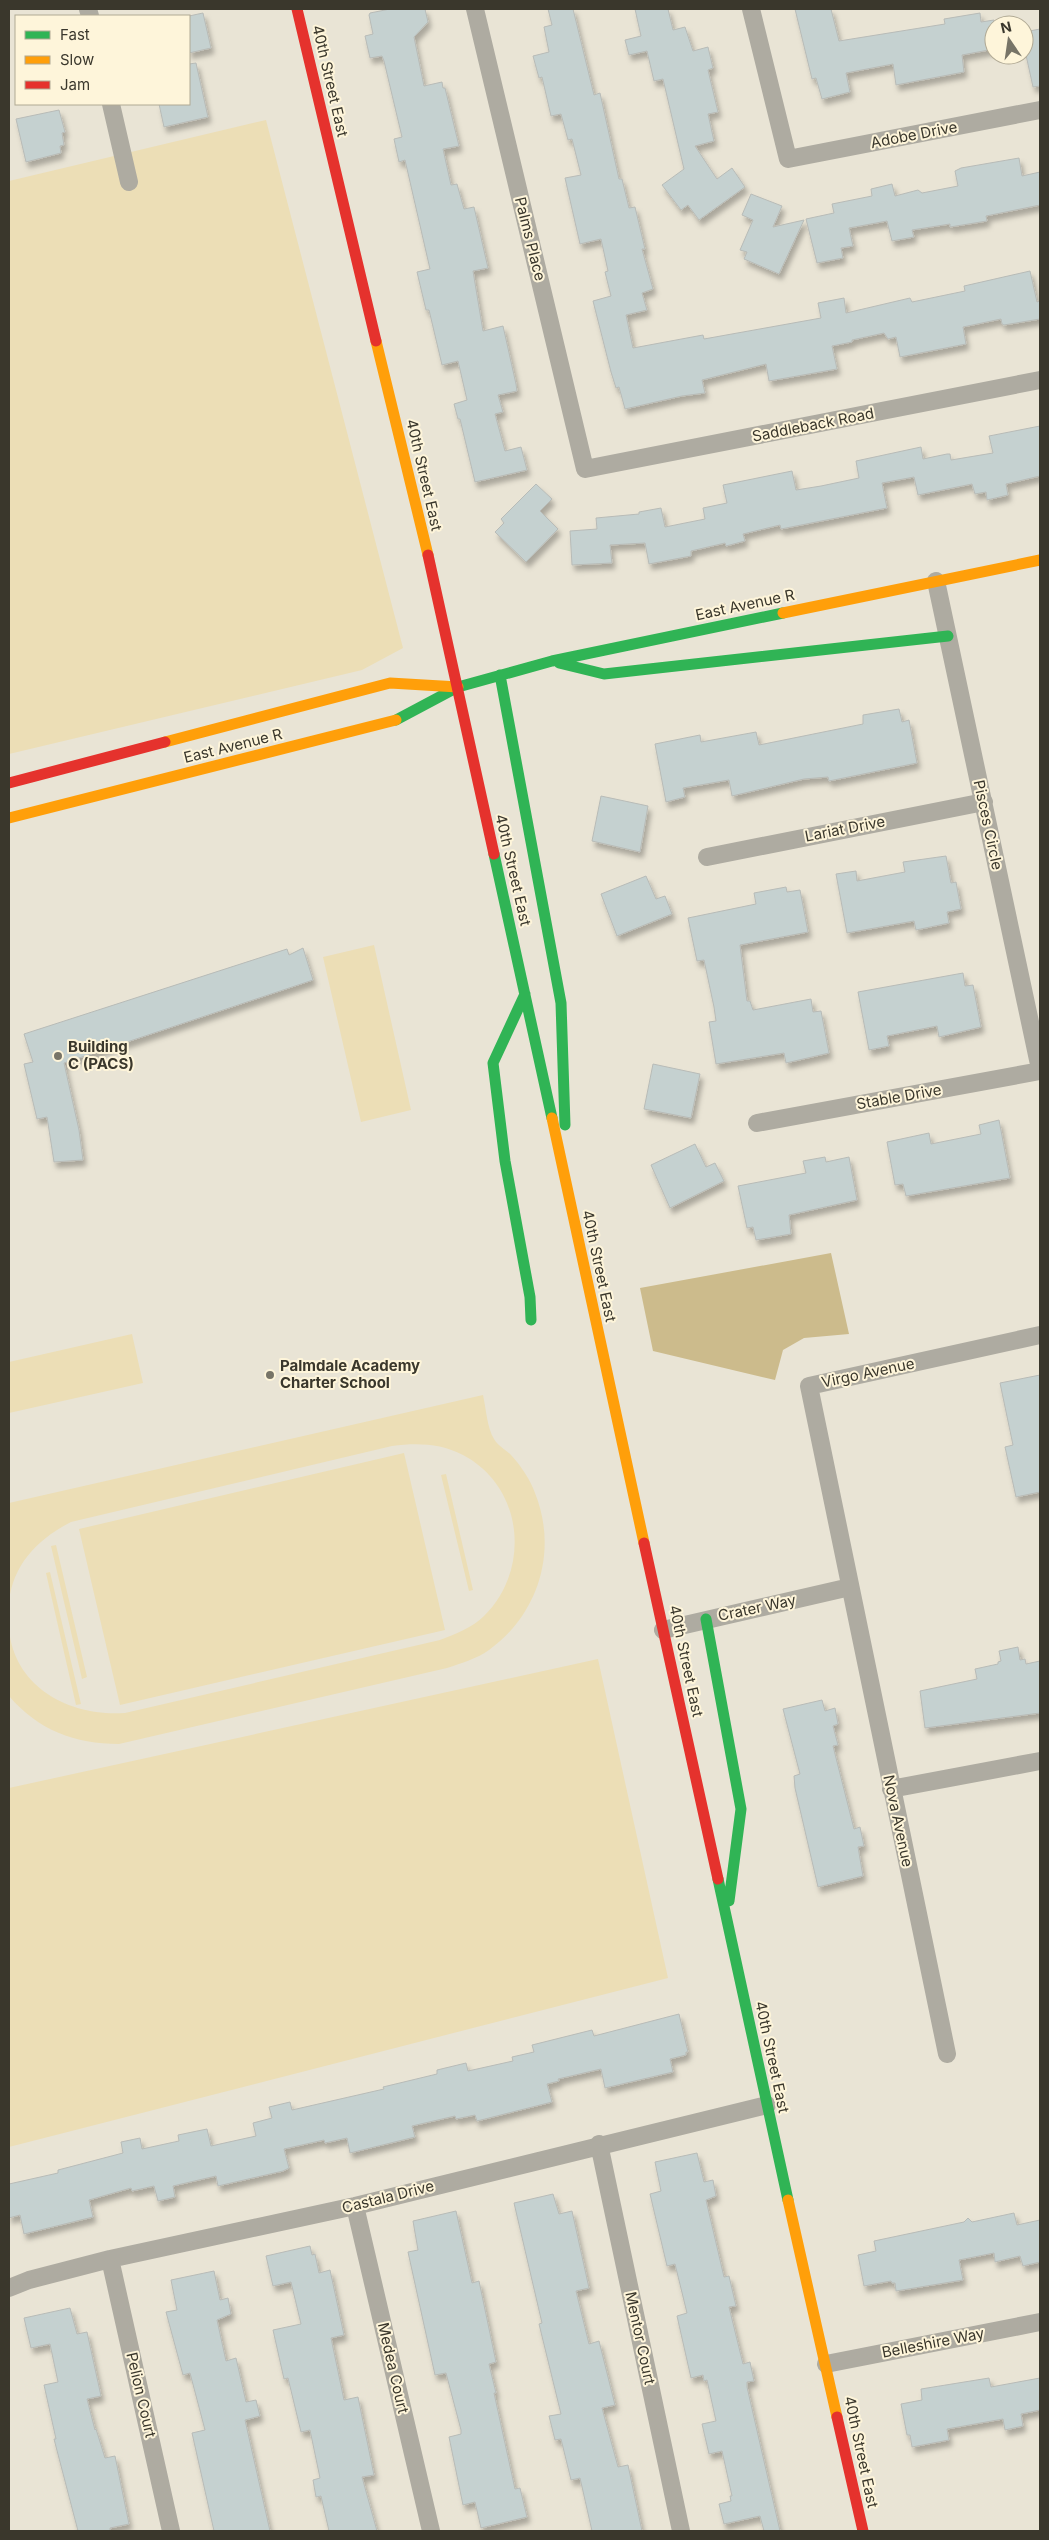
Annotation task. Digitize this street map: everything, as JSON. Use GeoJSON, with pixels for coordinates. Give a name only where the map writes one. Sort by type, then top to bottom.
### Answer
{"type":"FeatureCollection","features":[{"type":"Feature","properties":{"kind":"main road","name":"40th Street East"},"geometry":{"type":"LineString","coordinates":[[297,9],[458,687],[767,2105],[863,2531]]}},
{"type":"Feature","properties":{"kind":"main road","name":"East Avenue R"},"geometry":{"type":"LineString","coordinates":[[9,818],[402,718],[458,687],[552,661],[1040,560]]}},
{"type":"Feature","properties":{"kind":"main road"},"geometry":{"type":"LineString","coordinates":[[552,661],[604,674],[948,636]]}},
{"type":"Feature","properties":{"kind":"main road"},"geometry":{"type":"LineString","coordinates":[[500,675],[561,1004],[567,1187]]}},
{"type":"Feature","properties":{"kind":"main road","name":"East Avenue R"},"geometry":{"type":"LineString","coordinates":[[9,783],[390,683],[458,687]]}},
{"type":"Feature","properties":{"kind":"main road"},"geometry":{"type":"LineString","coordinates":[[525,994],[492,1063],[507,1171],[530,1296],[530,1320]]}},
{"type":"Feature","properties":{"kind":"main road"},"geometry":{"type":"LineString","coordinates":[[706,1619],[741,1809],[726,1918]]}},
{"type":"Feature","properties":{"kind":"street","name":"Palms Place"},"geometry":{"type":"LineString","coordinates":[[474,9],[585,469]]}},
{"type":"Feature","properties":{"kind":"street","name":"Adobe Drive"},"geometry":{"type":"LineString","coordinates":[[751,9],[788,159],[1040,110]]}},
{"type":"Feature","properties":{"kind":"street"},"geometry":{"type":"LineString","coordinates":[[111,105],[129,182]]}},
{"type":"Feature","properties":{"kind":"street","name":"Saddleback Road"},"geometry":{"type":"LineString","coordinates":[[585,469],[1040,380]]}},
{"type":"Feature","properties":{"kind":"street","name":"Pisces Circle"},"geometry":{"type":"LineString","coordinates":[[936,581],[1040,1070]]}},
{"type":"Feature","properties":{"kind":"street","name":"Lariat Drive"},"geometry":{"type":"LineString","coordinates":[[707,857],[984,802]]}},
{"type":"Feature","properties":{"kind":"street","name":"Stable Drive"},"geometry":{"type":"LineString","coordinates":[[757,1123],[1040,1070]]}},
{"type":"Feature","properties":{"kind":"street","name":"Virgo Avenue"},"geometry":{"type":"LineString","coordinates":[[850,1587],[809,1386],[1040,1335]]}},
{"type":"Feature","properties":{"kind":"street","name":"Crater Way"},"geometry":{"type":"LineString","coordinates":[[664,1630],[850,1587]]}},
{"type":"Feature","properties":{"kind":"street","name":"Nova Avenue"},"geometry":{"type":"LineString","coordinates":[[850,1587],[947,2054]]}},
{"type":"Feature","properties":{"kind":"street"},"geometry":{"type":"LineString","coordinates":[[891,1789],[1040,1761]]}},
{"type":"Feature","properties":{"kind":"street","name":"Castala Drive"},"geometry":{"type":"LineString","coordinates":[[9,2288],[28,2280],[110,2259],[355,2206],[599,2144],[767,2105]]}},
{"type":"Feature","properties":{"kind":"street","name":"Mentor Court"},"geometry":{"type":"LineString","coordinates":[[599,2144],[681,2531]]}},
{"type":"Feature","properties":{"kind":"street","name":"Medea Court"},"geometry":{"type":"LineString","coordinates":[[355,2206],[431,2531]]}},
{"type":"Feature","properties":{"kind":"street","name":"Pelion Court"},"geometry":{"type":"LineString","coordinates":[[110,2259],[171,2531]]}},
{"type":"Feature","properties":{"kind":"street","name":"Belleshire Way"},"geometry":{"type":"LineString","coordinates":[[826,2364],[1040,2322]]}},
{"type":"Feature","properties":{"kind":"shaded area"},"geometry":{"type":"Polygon","coordinates":[[[266,120],[403,648],[362,670],[9,754],[9,181],[266,120]]]}},
{"type":"Feature","properties":{"kind":"shaded area"},"geometry":{"type":"Polygon","coordinates":[[[374,945],[411,1110],[361,1122],[323,957],[374,945]]]}},
{"type":"Feature","properties":{"kind":"shaded area"},"geometry":{"type":"Polygon","coordinates":[[[831,1253],[849,1334],[804,1338],[783,1350],[775,1380],[653,1351],[640,1288],[831,1253]]]}},
{"type":"Feature","properties":{"kind":"shaded area"},"geometry":{"type":"Polygon","coordinates":[[[132,1334],[143,1383],[9,1413],[9,1362],[132,1334]]]}},
{"type":"Feature","properties":{"kind":"shaded area"},"geometry":{"type":"Polygon","coordinates":[[[483,1395],[488,1424],[494,1439],[511,1455],[533,1488],[542,1515],[545,1537],[544,1558],[532,1600],[521,1618],[489,1650],[447,1668],[119,1744],[87,1741],[58,1733],[32,1718],[9,1696],[9,1629],[13,1650],[22,1668],[34,1683],[49,1695],[66,1704],[85,1710],[125,1713],[440,1640],[474,1624],[484,1616],[499,1597],[509,1576],[514,1553],[514,1530],[509,1508],[499,1487],[483,1469],[463,1455],[446,1448],[419,1444],[392,1446],[71,1522],[48,1536],[29,1554],[22,1564],[11,1588],[9,1602],[9,1503],[483,1395]]]}},
{"type":"Feature","properties":{"kind":"shaded area"},"geometry":{"type":"Polygon","coordinates":[[[404,1453],[445,1630],[120,1705],[79,1529],[404,1453]]]}},
{"type":"Feature","properties":{"kind":"shaded area"},"geometry":{"type":"Polygon","coordinates":[[[446,1474],[473,1590],[469,1591],[441,1475],[446,1474]]]}},
{"type":"Feature","properties":{"kind":"shaded area"},"geometry":{"type":"Polygon","coordinates":[[[56,1545],[87,1677],[82,1679],[51,1546],[56,1545]]]}},
{"type":"Feature","properties":{"kind":"shaded area"},"geometry":{"type":"Polygon","coordinates":[[[50,1572],[81,1704],[76,1705],[46,1573],[50,1572]]]}},
{"type":"Feature","properties":{"kind":"shaded area"},"geometry":{"type":"Polygon","coordinates":[[[598,1659],[668,1978],[9,2147],[9,1788],[598,1659]]]}},
{"type":"Feature","properties":{"kind":"building"},"geometry":{"type":"Polygon","coordinates":[[[390,9],[425,9],[428,22],[414,37],[424,86],[442,82],[443,88],[445,88],[459,146],[443,149],[451,185],[457,184],[464,209],[474,207],[488,268],[473,271],[483,331],[503,326],[516,384],[517,391],[498,395],[503,412],[495,414],[505,451],[521,447],[527,470],[475,482],[460,419],[458,419],[454,404],[467,400],[458,361],[442,365],[429,310],[426,310],[417,272],[430,269],[405,160],[399,162],[394,139],[402,137],[384,61],[382,56],[370,58],[365,36],[373,34],[370,13],[390,9]]]}},
{"type":"Feature","properties":{"kind":"building"},"geometry":{"type":"Polygon","coordinates":[[[548,9],[573,9],[594,95],[600,93],[619,179],[622,179],[629,208],[635,207],[645,249],[642,249],[653,289],[642,293],[647,310],[626,315],[633,348],[703,335],[704,339],[821,318],[818,303],[844,298],[846,313],[910,298],[912,302],[965,291],[964,286],[1030,271],[1037,302],[1040,301],[1040,319],[1004,325],[1001,319],[963,327],[966,344],[900,357],[896,337],[888,339],[884,333],[832,346],[837,369],[769,381],[766,364],[702,380],[705,393],[682,396],[625,409],[619,387],[616,388],[611,372],[593,301],[611,296],[605,272],[608,271],[601,239],[580,244],[565,178],[581,175],[572,139],[568,140],[561,114],[551,116],[542,77],[539,78],[533,56],[549,52],[544,27],[552,25],[548,9]]]}},
{"type":"Feature","properties":{"kind":"building"},"geometry":{"type":"Polygon","coordinates":[[[635,9],[668,9],[673,30],[685,27],[693,51],[708,47],[713,68],[708,70],[718,112],[708,114],[714,141],[695,146],[717,179],[732,168],[745,187],[699,220],[688,205],[681,210],[662,185],[684,169],[663,79],[654,81],[647,51],[629,55],[625,40],[641,36],[635,9]]]}},
{"type":"Feature","properties":{"kind":"building"},"geometry":{"type":"Polygon","coordinates":[[[795,9],[831,9],[839,41],[945,24],[944,19],[980,13],[981,22],[984,22],[984,51],[962,55],[964,72],[896,85],[893,64],[846,73],[850,92],[822,99],[816,78],[812,79],[795,9]]]}},
{"type":"Feature","properties":{"kind":"building"},"geometry":{"type":"Polygon","coordinates":[[[203,13],[211,48],[190,53],[190,16],[203,13]]]}},
{"type":"Feature","properties":{"kind":"building"},"geometry":{"type":"Polygon","coordinates":[[[1040,29],[1040,86],[1033,87],[1028,65],[1034,65],[1034,30],[1040,29]]]}},
{"type":"Feature","properties":{"kind":"building"},"geometry":{"type":"Polygon","coordinates":[[[196,63],[208,117],[164,127],[159,105],[190,105],[190,64],[196,63]]]}},
{"type":"Feature","properties":{"kind":"building"},"geometry":{"type":"Polygon","coordinates":[[[59,110],[65,132],[62,133],[64,145],[60,146],[61,153],[26,162],[16,119],[59,110]]]}},
{"type":"Feature","properties":{"kind":"building"},"geometry":{"type":"Polygon","coordinates":[[[1019,158],[1022,176],[1040,172],[1040,205],[986,216],[987,221],[950,227],[950,224],[912,230],[914,237],[892,241],[887,221],[849,228],[853,246],[841,248],[843,258],[817,263],[806,219],[834,213],[832,204],[872,196],[871,189],[892,184],[895,196],[918,190],[922,193],[958,186],[955,171],[961,168],[1019,158]]]}},
{"type":"Feature","properties":{"kind":"building"},"geometry":{"type":"Polygon","coordinates":[[[751,194],[782,206],[773,227],[804,220],[779,274],[744,259],[747,252],[740,250],[753,220],[742,215],[751,194]]]}},
{"type":"Feature","properties":{"kind":"building"},"geometry":{"type":"Polygon","coordinates":[[[1040,426],[1040,476],[1006,484],[1008,495],[987,500],[986,492],[975,494],[972,484],[918,495],[914,477],[882,483],[887,508],[781,529],[780,525],[743,534],[745,541],[726,546],[725,543],[691,551],[691,556],[649,564],[645,543],[610,545],[612,563],[572,565],[570,531],[597,529],[596,518],[639,514],[639,512],[661,508],[665,527],[705,519],[703,508],[727,503],[723,485],[792,471],[796,490],[821,486],[859,478],[856,461],[921,447],[923,459],[950,454],[951,460],[993,453],[989,436],[1040,426]]]}},
{"type":"Feature","properties":{"kind":"building"},"geometry":{"type":"Polygon","coordinates":[[[536,484],[552,499],[540,511],[558,529],[526,562],[495,532],[504,523],[501,519],[536,484]]]}},
{"type":"Feature","properties":{"kind":"building"},"geometry":{"type":"Polygon","coordinates":[[[899,709],[902,722],[909,720],[917,763],[829,781],[828,777],[804,779],[732,796],[729,780],[683,788],[685,797],[666,802],[655,744],[700,735],[701,742],[756,732],[759,745],[863,724],[863,715],[899,709]]]}},
{"type":"Feature","properties":{"kind":"building"},"geometry":{"type":"Polygon","coordinates":[[[601,796],[648,806],[640,852],[592,841],[601,796]]]}},
{"type":"Feature","properties":{"kind":"building"},"geometry":{"type":"Polygon","coordinates":[[[946,856],[951,883],[956,882],[961,909],[947,912],[949,923],[916,930],[914,921],[847,933],[836,874],[856,871],[857,881],[905,872],[903,862],[946,856]]]}},
{"type":"Feature","properties":{"kind":"building"},"geometry":{"type":"Polygon","coordinates":[[[646,876],[656,899],[665,896],[672,914],[617,936],[601,894],[646,876]]]}},
{"type":"Feature","properties":{"kind":"building"},"geometry":{"type":"Polygon","coordinates":[[[786,887],[787,892],[800,890],[808,932],[740,945],[747,1001],[750,1001],[753,1010],[811,999],[813,1012],[821,1011],[829,1053],[786,1063],[784,1053],[716,1064],[709,1022],[716,1021],[714,1007],[704,960],[697,961],[688,918],[756,904],[754,893],[786,887]]]}},
{"type":"Feature","properties":{"kind":"building","name":"Building C (PACS)"},"geometry":{"type":"Polygon","coordinates":[[[303,948],[313,980],[64,1063],[79,1130],[83,1160],[54,1162],[47,1117],[37,1119],[24,1064],[33,1062],[24,1034],[287,949],[289,955],[303,948]]]}},
{"type":"Feature","properties":{"kind":"building"},"geometry":{"type":"Polygon","coordinates":[[[963,973],[965,986],[973,985],[981,1027],[939,1037],[937,1026],[887,1036],[889,1046],[869,1050],[858,992],[963,973]]]}},
{"type":"Feature","properties":{"kind":"building"},"geometry":{"type":"Polygon","coordinates":[[[653,1064],[700,1074],[691,1118],[644,1109],[653,1064]]]}},
{"type":"Feature","properties":{"kind":"building"},"geometry":{"type":"Polygon","coordinates":[[[999,1120],[1010,1178],[906,1196],[903,1184],[895,1185],[887,1142],[929,1133],[931,1144],[981,1134],[979,1125],[999,1120]]]}},
{"type":"Feature","properties":{"kind":"building"},"geometry":{"type":"Polygon","coordinates":[[[695,1144],[706,1167],[715,1163],[724,1181],[670,1208],[651,1165],[695,1144]]]}},
{"type":"Feature","properties":{"kind":"building"},"geometry":{"type":"Polygon","coordinates":[[[825,1157],[826,1162],[849,1157],[857,1200],[789,1215],[791,1234],[756,1240],[753,1227],[747,1228],[738,1186],[806,1173],[803,1161],[825,1157]]]}},
{"type":"Feature","properties":{"kind":"building"},"geometry":{"type":"Polygon","coordinates":[[[1040,1375],[1040,1492],[1016,1497],[1005,1447],[1013,1445],[1000,1383],[1040,1375]]]}},
{"type":"Feature","properties":{"kind":"building"},"geometry":{"type":"Polygon","coordinates":[[[1018,1647],[1020,1660],[1025,1659],[1026,1664],[1040,1661],[1040,1713],[925,1728],[920,1691],[977,1679],[975,1669],[998,1664],[1001,1661],[999,1651],[1018,1647]]]}},
{"type":"Feature","properties":{"kind":"building"},"geometry":{"type":"Polygon","coordinates":[[[822,1700],[825,1711],[835,1708],[838,1724],[833,1726],[838,1745],[833,1746],[854,1829],[860,1827],[864,1846],[858,1847],[863,1876],[818,1887],[795,1788],[794,1776],[800,1774],[783,1709],[822,1700]]]}},
{"type":"Feature","properties":{"kind":"building"},"geometry":{"type":"Polygon","coordinates":[[[679,2014],[688,2052],[686,2052],[686,2055],[670,2059],[673,2072],[605,2088],[601,2069],[558,2079],[559,2081],[547,2084],[552,2102],[477,2121],[475,2115],[456,2119],[455,2116],[412,2126],[415,2137],[350,2153],[347,2138],[325,2143],[324,2140],[284,2149],[289,2168],[283,2171],[218,2186],[216,2176],[173,2186],[175,2197],[158,2201],[154,2186],[132,2191],[131,2188],[89,2200],[93,2217],[24,2234],[20,2215],[9,2218],[9,2184],[58,2173],[58,2170],[123,2153],[121,2142],[140,2138],[142,2149],[179,2141],[178,2135],[207,2129],[211,2146],[256,2136],[253,2123],[272,2118],[269,2107],[290,2102],[292,2110],[384,2089],[383,2087],[437,2074],[437,2070],[466,2063],[468,2071],[513,2061],[512,2057],[534,2052],[532,2045],[592,2030],[594,2036],[679,2014]]]}},
{"type":"Feature","properties":{"kind":"building"},"geometry":{"type":"Polygon","coordinates":[[[697,2153],[704,2182],[713,2180],[716,2196],[706,2200],[724,2277],[729,2276],[736,2306],[729,2307],[743,2364],[750,2362],[754,2381],[747,2382],[747,2387],[780,2531],[764,2531],[760,2516],[724,2524],[719,2504],[731,2501],[730,2496],[732,2496],[722,2451],[709,2454],[702,2424],[716,2421],[707,2380],[704,2381],[703,2375],[691,2378],[677,2316],[687,2313],[675,2264],[667,2266],[650,2194],[661,2191],[655,2162],[697,2153]]]}},
{"type":"Feature","properties":{"kind":"building"},"geometry":{"type":"Polygon","coordinates":[[[553,2194],[559,2214],[572,2211],[589,2288],[576,2291],[589,2344],[599,2341],[615,2405],[602,2408],[618,2467],[628,2465],[642,2531],[592,2531],[580,2478],[571,2480],[561,2439],[555,2440],[549,2416],[561,2414],[539,2324],[542,2323],[514,2203],[553,2194]]]}},
{"type":"Feature","properties":{"kind":"building"},"geometry":{"type":"Polygon","coordinates":[[[456,2211],[472,2283],[479,2281],[496,2362],[489,2364],[496,2393],[494,2393],[515,2489],[520,2488],[527,2517],[481,2528],[475,2502],[463,2505],[449,2437],[461,2434],[461,2430],[446,2373],[435,2375],[408,2252],[418,2250],[413,2221],[456,2211]]]}},
{"type":"Feature","properties":{"kind":"building"},"geometry":{"type":"Polygon","coordinates":[[[1014,2213],[1017,2225],[1040,2220],[1040,2262],[1023,2266],[1020,2256],[995,2262],[994,2253],[959,2260],[963,2280],[896,2291],[895,2283],[891,2281],[864,2286],[858,2255],[876,2251],[874,2241],[964,2222],[968,2218],[972,2222],[1014,2213]]]}},
{"type":"Feature","properties":{"kind":"building"},"geometry":{"type":"Polygon","coordinates":[[[310,2246],[312,2255],[315,2254],[319,2273],[330,2270],[344,2335],[331,2338],[344,2400],[358,2397],[374,2475],[362,2477],[377,2531],[329,2531],[321,2496],[316,2497],[313,2480],[320,2478],[310,2430],[301,2432],[288,2378],[284,2379],[273,2330],[301,2324],[291,2282],[273,2286],[266,2256],[310,2246]]]}},
{"type":"Feature","properties":{"kind":"building"},"geometry":{"type":"Polygon","coordinates":[[[214,2271],[220,2300],[228,2298],[231,2314],[217,2320],[226,2361],[236,2358],[246,2402],[256,2400],[260,2416],[245,2420],[270,2531],[214,2531],[192,2433],[205,2430],[190,2373],[183,2375],[166,2312],[177,2310],[171,2280],[214,2271]]]}},
{"type":"Feature","properties":{"kind":"building"},"geometry":{"type":"Polygon","coordinates":[[[70,2308],[77,2334],[87,2332],[101,2396],[87,2399],[105,2458],[115,2456],[129,2524],[110,2528],[110,2531],[78,2531],[54,2439],[56,2439],[44,2385],[58,2382],[50,2344],[31,2348],[24,2318],[70,2308]]]}},
{"type":"Feature","properties":{"kind":"building"},"geometry":{"type":"Polygon","coordinates":[[[989,2378],[991,2387],[1040,2378],[1040,2410],[1021,2414],[1023,2426],[1005,2430],[1003,2419],[947,2429],[949,2440],[912,2447],[910,2435],[907,2435],[901,2404],[922,2400],[921,2389],[989,2378]]]}},
{"type":"Feature","properties":{"kind":"traffic: fast"},"geometry":{"type":"LineString","coordinates":[[396,720],[458,687],[552,661],[783,613]]}},
{"type":"Feature","properties":{"kind":"traffic: fast"},"geometry":{"type":"LineString","coordinates":[[559,663],[604,674],[948,636]]}},
{"type":"Feature","properties":{"kind":"traffic: fast"},"geometry":{"type":"LineString","coordinates":[[500,675],[561,1003],[565,1125]]}},
{"type":"Feature","properties":{"kind":"traffic: fast"},"geometry":{"type":"LineString","coordinates":[[494,854],[552,1118]]}},
{"type":"Feature","properties":{"kind":"traffic: fast"},"geometry":{"type":"LineString","coordinates":[[525,994],[493,1063],[505,1161],[530,1297],[531,1320]]}},
{"type":"Feature","properties":{"kind":"traffic: fast"},"geometry":{"type":"LineString","coordinates":[[706,1619],[741,1809],[729,1901]]}},
{"type":"Feature","properties":{"kind":"traffic: fast"},"geometry":{"type":"LineString","coordinates":[[718,1879],[788,2200]]}},
{"type":"Feature","properties":{"kind":"traffic: slow"},"geometry":{"type":"LineString","coordinates":[[376,341],[428,555]]}},
{"type":"Feature","properties":{"kind":"traffic: slow"},"geometry":{"type":"LineString","coordinates":[[783,613],[1040,560]]}},
{"type":"Feature","properties":{"kind":"traffic: slow"},"geometry":{"type":"LineString","coordinates":[[165,742],[390,683],[458,687]]}},
{"type":"Feature","properties":{"kind":"traffic: slow"},"geometry":{"type":"LineString","coordinates":[[9,818],[396,720]]}},
{"type":"Feature","properties":{"kind":"traffic: slow"},"geometry":{"type":"LineString","coordinates":[[552,1118],[644,1543]]}},
{"type":"Feature","properties":{"kind":"traffic: slow"},"geometry":{"type":"LineString","coordinates":[[788,2200],[837,2417]]}},
{"type":"Feature","properties":{"kind":"traffic: jam"},"geometry":{"type":"LineString","coordinates":[[297,9],[376,341]]}},
{"type":"Feature","properties":{"kind":"traffic: jam"},"geometry":{"type":"LineString","coordinates":[[428,555],[494,854]]}},
{"type":"Feature","properties":{"kind":"traffic: jam"},"geometry":{"type":"LineString","coordinates":[[9,783],[165,742]]}},
{"type":"Feature","properties":{"kind":"traffic: jam"},"geometry":{"type":"LineString","coordinates":[[644,1543],[718,1879]]}},
{"type":"Feature","properties":{"kind":"traffic: jam"},"geometry":{"type":"LineString","coordinates":[[837,2417],[863,2531]]}},
{"type":"Feature","properties":{"kind":"place","name":"Building C (PACS)"},"geometry":{"type":"Point","coordinates":[58,1056]}},
{"type":"Feature","properties":{"kind":"place","name":"Palmdale Academy Charter School"},"geometry":{"type":"Point","coordinates":[270,1375]}}]}
